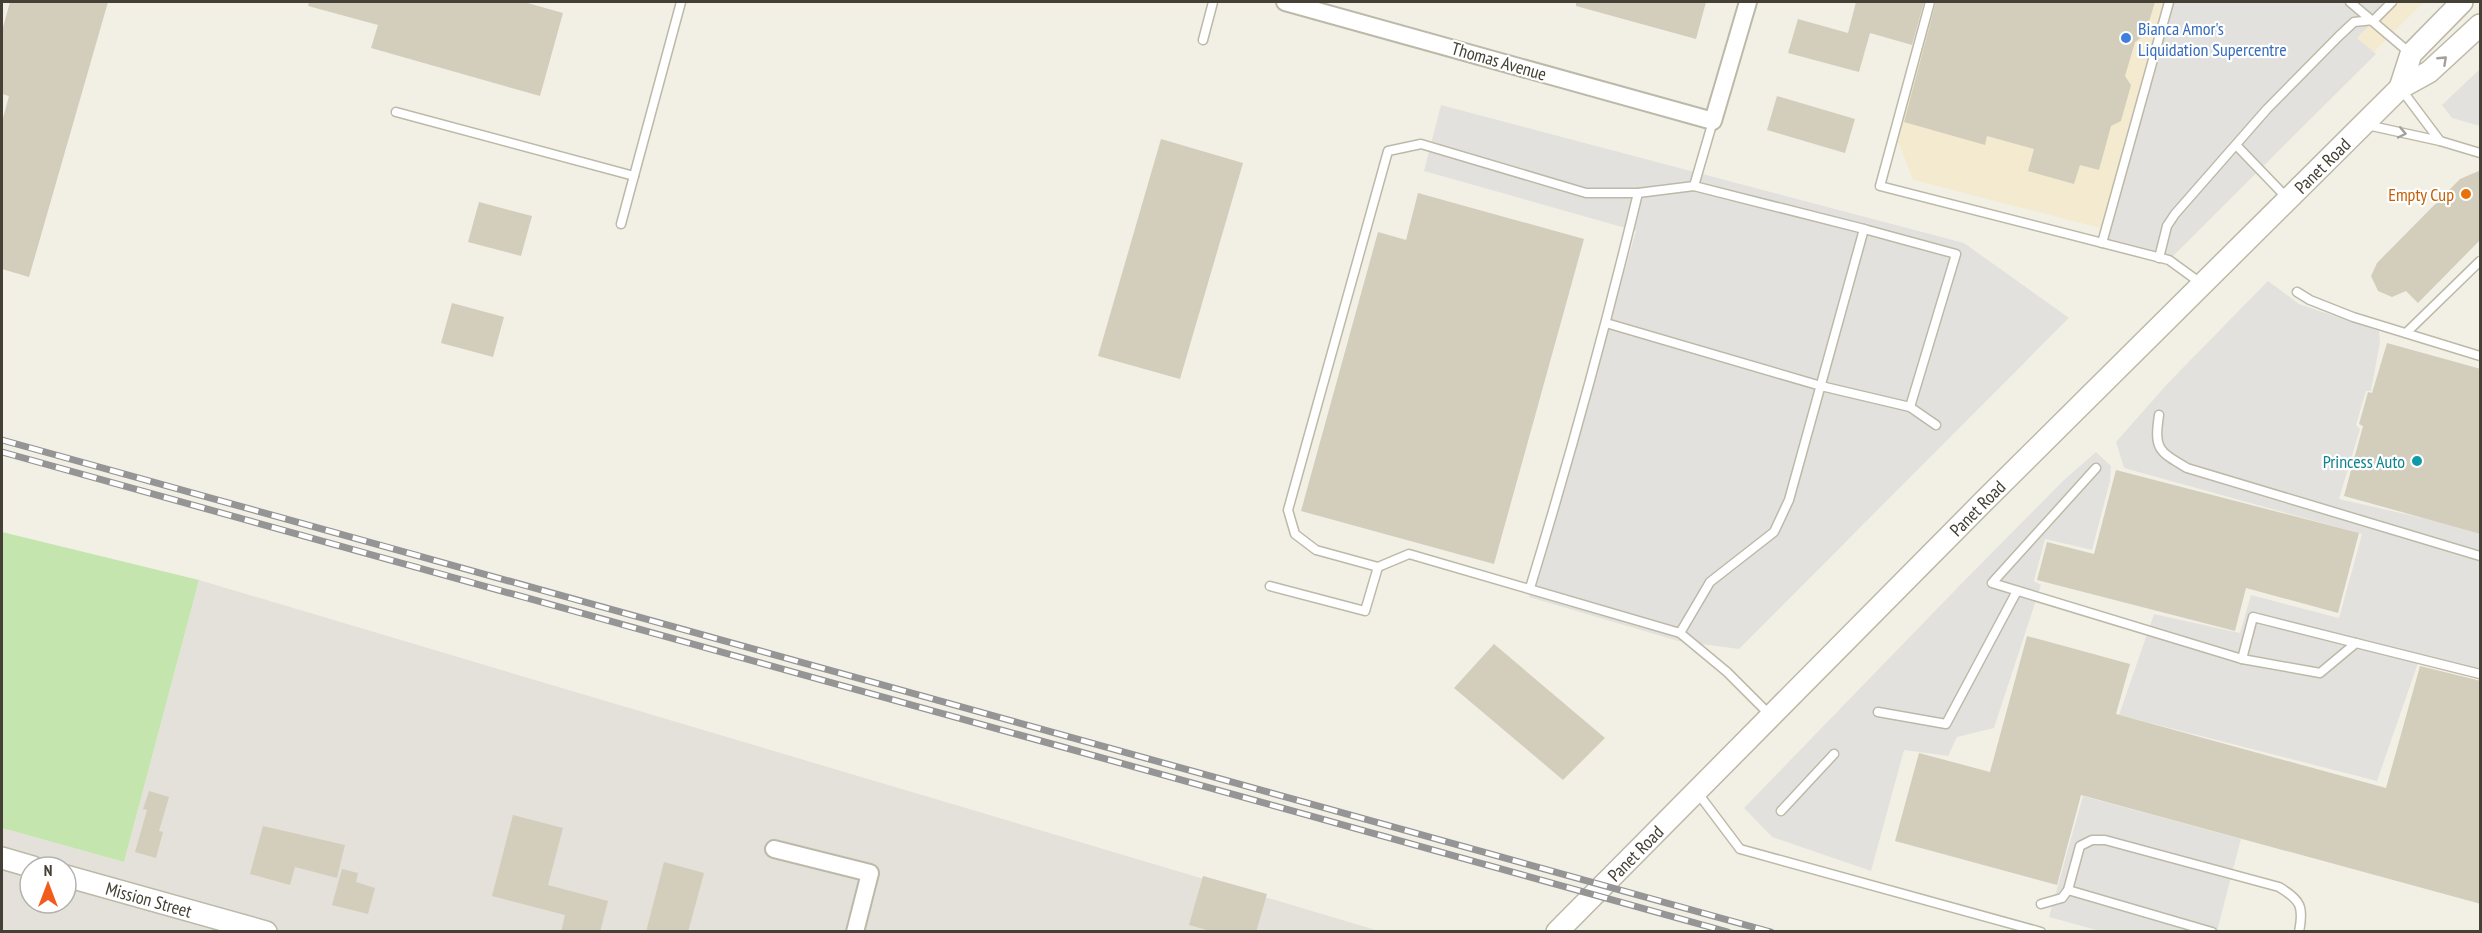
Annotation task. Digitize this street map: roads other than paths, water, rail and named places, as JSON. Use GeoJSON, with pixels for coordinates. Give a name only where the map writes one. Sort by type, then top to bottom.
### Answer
{"type":"FeatureCollection","features":[{"type":"Feature","properties":{"kind":"street","name":"Thomas Avenue"},"geometry":{"type":"LineString","coordinates":[[1286,2],[1713,121]]}},
{"type":"Feature","properties":{"kind":"street"},"geometry":{"type":"LineString","coordinates":[[1713,121],[1748,2]]}},
{"type":"Feature","properties":{"kind":"street"},"geometry":{"type":"LineString","coordinates":[[2458,6],[2476,32]]}},
{"type":"Feature","properties":{"kind":"street","name":"Panet Road"},"geometry":{"type":"LineString","coordinates":[[2400,88],[2411,54],[2458,6]]}},
{"type":"Feature","properties":{"kind":"street","name":"Panet Road"},"geometry":{"type":"LineString","coordinates":[[1557,932],[2363,124],[2400,88],[2429,72],[2476,32]]}},
{"type":"Feature","properties":{"kind":"street"},"geometry":{"type":"LineString","coordinates":[[774,849],[870,873],[855,932]]}},
{"type":"Feature","properties":{"kind":"street"},"geometry":{"type":"LineString","coordinates":[[2,858],[18,863]]}},
{"type":"Feature","properties":{"kind":"street","name":"Mission Street"},"geometry":{"type":"LineString","coordinates":[[78,879],[266,932]]}},
{"type":"Feature","properties":{"kind":"lane"},"geometry":{"type":"LineString","coordinates":[[621,224],[681,2]]}},
{"type":"Feature","properties":{"kind":"lane"},"geometry":{"type":"LineString","coordinates":[[1203,40],[1213,2]]}},
{"type":"Feature","properties":{"kind":"lane"},"geometry":{"type":"LineString","coordinates":[[1930,2],[1880,186],[2169,260],[2202,285]]}},
{"type":"Feature","properties":{"kind":"lane"},"geometry":{"type":"LineString","coordinates":[[2102,243],[2169,2]]}},
{"type":"Feature","properties":{"kind":"lane"},"geometry":{"type":"LineString","coordinates":[[2350,2],[2374,20],[2411,54]]}},
{"type":"Feature","properties":{"kind":"lane"},"geometry":{"type":"LineString","coordinates":[[2159,258],[2167,226],[2175,214],[2188,197],[2237,146],[2267,109],[2354,22],[2374,20],[2392,2]]}},
{"type":"Feature","properties":{"kind":"lane"},"geometry":{"type":"LineString","coordinates":[[2400,88],[2440,141]]}},
{"type":"Feature","properties":{"kind":"lane"},"geometry":{"type":"LineString","coordinates":[[396,112],[634,176]]}},
{"type":"Feature","properties":{"kind":"lane"},"geometry":{"type":"LineString","coordinates":[[1694,186],[1713,121]]}},
{"type":"Feature","properties":{"kind":"lane"},"geometry":{"type":"LineString","coordinates":[[2363,124],[2440,141],[2481,153]]}},
{"type":"Feature","properties":{"kind":"lane"},"geometry":{"type":"LineString","coordinates":[[1771,715],[1727,672],[1680,633],[1409,554],[1378,567],[1316,550],[1295,534],[1288,510],[1388,151],[1421,144],[1586,193],[1638,193],[1694,186],[1956,254],[1910,407]]}},
{"type":"Feature","properties":{"kind":"lane"},"geometry":{"type":"LineString","coordinates":[[2237,146],[2288,199]]}},
{"type":"Feature","properties":{"kind":"lane"},"geometry":{"type":"LineString","coordinates":[[1530,588],[1606,323],[1638,193]]}},
{"type":"Feature","properties":{"kind":"lane"},"geometry":{"type":"LineString","coordinates":[[1680,633],[1710,582],[1774,532],[1789,500],[1864,229]]}},
{"type":"Feature","properties":{"kind":"lane"},"geometry":{"type":"LineString","coordinates":[[2406,333],[2481,261]]}},
{"type":"Feature","properties":{"kind":"lane"},"geometry":{"type":"LineString","coordinates":[[2297,292],[2342,313],[2481,356]]}},
{"type":"Feature","properties":{"kind":"lane"},"geometry":{"type":"LineString","coordinates":[[1606,323],[1821,386],[1910,407],[1936,425]]}},
{"type":"Feature","properties":{"kind":"lane"},"geometry":{"type":"LineString","coordinates":[[2159,414],[2156,438],[2164,454],[2187,468],[2481,556]]}},
{"type":"Feature","properties":{"kind":"lane"},"geometry":{"type":"LineString","coordinates":[[2096,468],[1992,583],[2242,659],[2320,673],[2356,643]]}},
{"type":"Feature","properties":{"kind":"lane"},"geometry":{"type":"LineString","coordinates":[[1270,586],[1365,611],[1378,567]]}},
{"type":"Feature","properties":{"kind":"lane"},"geometry":{"type":"LineString","coordinates":[[1878,712],[1946,724],[2017,591]]}},
{"type":"Feature","properties":{"kind":"lane"},"geometry":{"type":"LineString","coordinates":[[2242,659],[2253,617],[2481,674]]}},
{"type":"Feature","properties":{"kind":"lane"},"geometry":{"type":"LineString","coordinates":[[1781,811],[1834,754]]}},
{"type":"Feature","properties":{"kind":"lane"},"geometry":{"type":"LineString","coordinates":[[1696,792],[1740,849],[2041,932]]}},
{"type":"Feature","properties":{"kind":"lane"},"geometry":{"type":"LineString","coordinates":[[2041,904],[2062,898],[2068,890],[2080,846],[2092,840],[2105,840],[2279,887],[2296,897],[2302,913],[2299,932]]}},
{"type":"Feature","properties":{"kind":"lane"},"geometry":{"type":"LineString","coordinates":[[2068,890],[2212,932]]}},
{"type":"Feature","properties":{"kind":"railway"},"geometry":{"type":"LineString","coordinates":[[2,440],[1771,932]]}},
{"type":"Feature","properties":{"kind":"railway"},"geometry":{"type":"LineString","coordinates":[[2,452],[1728,932]]}},
{"type":"Feature","properties":{"kind":"place","name":"Bianca Amor's Liquidation Supercentre"},"geometry":{"type":"Point","coordinates":[2126,38]}},
{"type":"Feature","properties":{"kind":"place","name":"Empty Cup"},"geometry":{"type":"Point","coordinates":[2466,194]}},
{"type":"Feature","properties":{"kind":"place","name":"Princess Auto"},"geometry":{"type":"Point","coordinates":[2417,461]}}]}
